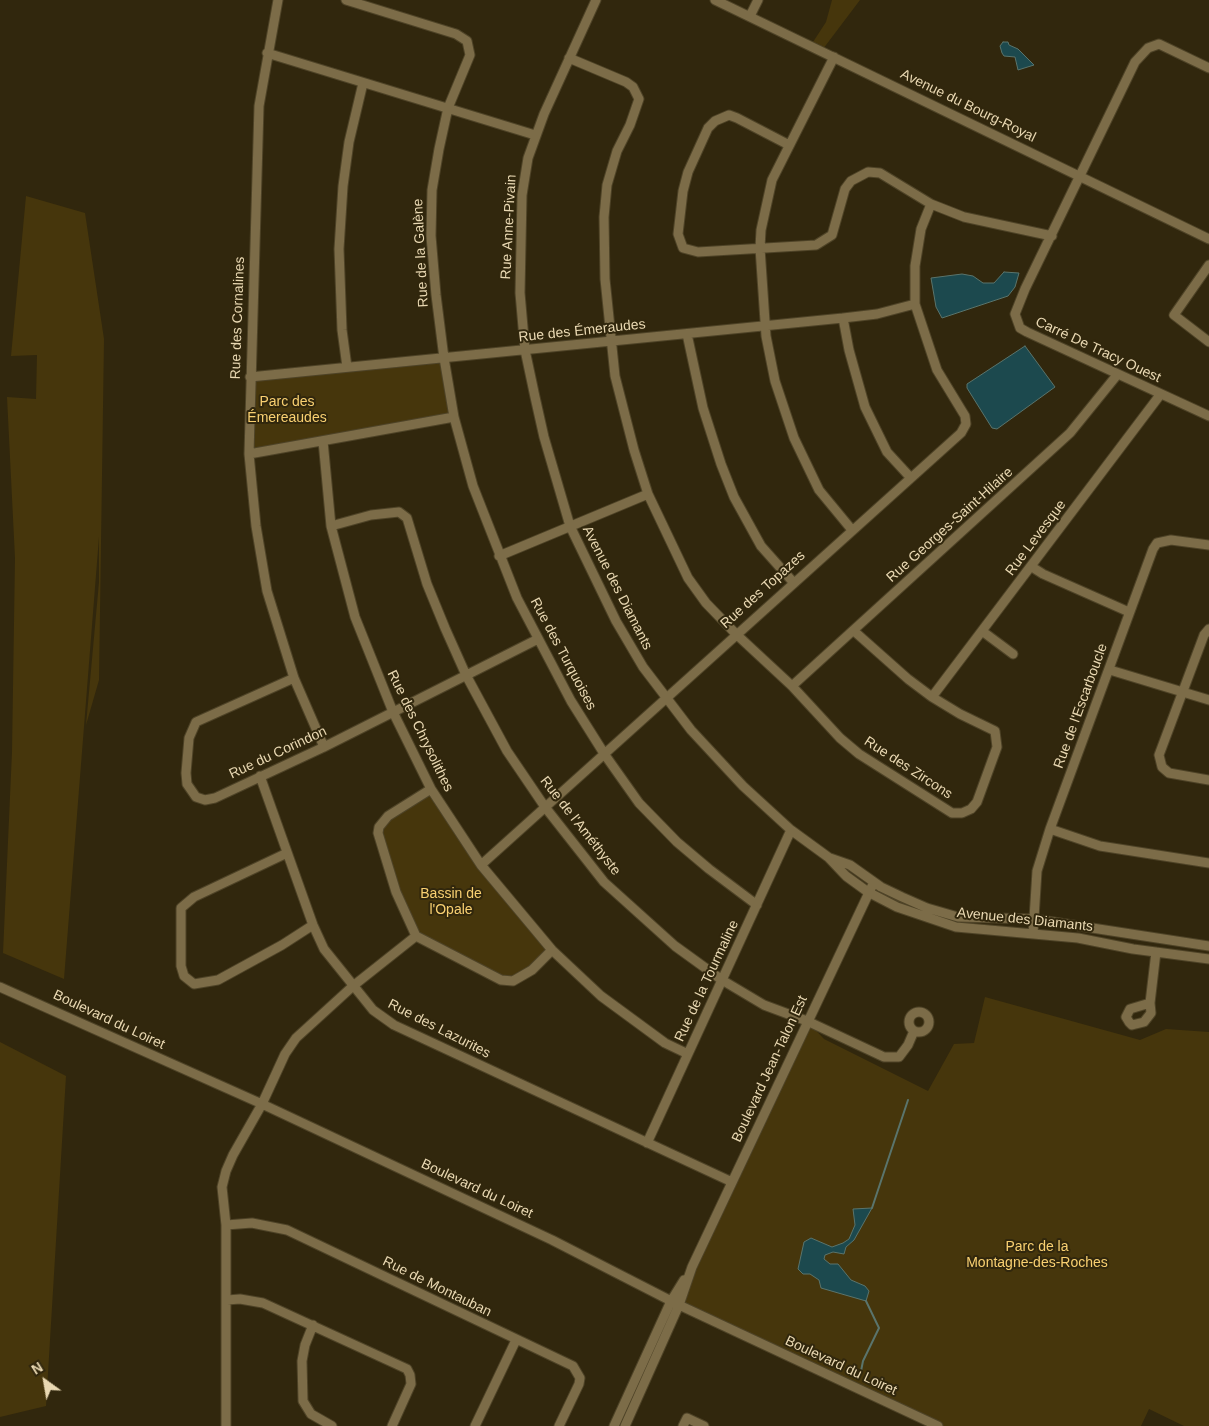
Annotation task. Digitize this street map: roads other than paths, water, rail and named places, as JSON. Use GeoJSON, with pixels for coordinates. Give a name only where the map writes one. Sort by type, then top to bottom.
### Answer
{"type":"FeatureCollection","features":[{"type":"Feature","properties":{"kind":"street","name":"Rue des Cornalines"},"geometry":{"type":"LineString","coordinates":[[278,0],[259,106],[249,454],[256,526],[267,591],[294,678],[324,747]]}},
{"type":"Feature","properties":{"kind":"street","name":"Rue de la Galène"},"geometry":{"type":"LineString","coordinates":[[346,0],[456,34],[467,42],[470,55],[448,108],[432,190],[436,295],[444,358]]}},
{"type":"Feature","properties":{"kind":"street","name":"Rue Anne-Pivain"},"geometry":{"type":"LineString","coordinates":[[525,350],[520,293],[522,195],[535,136],[596,0]]}},
{"type":"Feature","properties":{"kind":"street","name":"Avenue du Bourg-Royal"},"geometry":{"type":"LineString","coordinates":[[715,0],[1209,239]]}},
{"type":"Feature","properties":{"kind":"street"},"geometry":{"type":"LineString","coordinates":[[750,16],[758,0]]}},
{"type":"Feature","properties":{"kind":"street","name":"Carré De Tracy Ouest"},"geometry":{"type":"LineString","coordinates":[[1209,68],[1164,45],[1158,44],[1148,48],[1130,70],[1081,176],[1020,299],[1015,314],[1017,322],[1027,332],[1209,416]]}},
{"type":"Feature","properties":{"kind":"street"},"geometry":{"type":"LineString","coordinates":[[267,53],[535,136]]}},
{"type":"Feature","properties":{"kind":"street"},"geometry":{"type":"LineString","coordinates":[[834,57],[772,180],[761,230],[760,248],[766,325],[775,381],[794,438],[819,490],[852,530]]}},
{"type":"Feature","properties":{"kind":"street","name":"Rue des Zircons"},"geometry":{"type":"LineString","coordinates":[[569,58],[626,82],[633,87],[639,99],[630,125],[617,150],[607,185],[605,279],[621,405],[648,494],[688,578],[706,604],[792,686],[840,738],[859,754],[952,813],[962,813],[971,809],[977,802],[997,747],[998,738],[995,731],[960,714],[932,697],[908,679],[854,631]]}},
{"type":"Feature","properties":{"kind":"street"},"geometry":{"type":"LineString","coordinates":[[347,367],[342,330],[339,249],[343,186],[349,142],[363,83]]}},
{"type":"Feature","properties":{"kind":"street"},"geometry":{"type":"LineString","coordinates":[[789,145],[729,115],[722,116],[708,128],[688,172],[683,192],[678,234],[683,248],[698,252],[816,245],[832,235],[836,227],[845,189],[858,175],[868,172],[880,173],[931,204],[981,222],[1052,236]]}},
{"type":"Feature","properties":{"kind":"street"},"geometry":{"type":"LineString","coordinates":[[916,304],[915,266],[921,229],[931,204]]}},
{"type":"Feature","properties":{"kind":"street"},"geometry":{"type":"LineString","coordinates":[[1209,264],[1174,315],[1209,342]]}},
{"type":"Feature","properties":{"kind":"street","name":"Rue des Émeraudes"},"geometry":{"type":"LineString","coordinates":[[250,377],[843,318],[877,314],[916,304]]}},
{"type":"Feature","properties":{"kind":"street","name":"Rue des Topazes"},"geometry":{"type":"LineString","coordinates":[[481,865],[605,755],[793,582],[961,433],[966,424],[962,410],[937,370],[916,304]]}},
{"type":"Feature","properties":{"kind":"street"},"geometry":{"type":"LineString","coordinates":[[843,318],[849,350],[865,407],[887,452],[910,477]]}},
{"type":"Feature","properties":{"kind":"street"},"geometry":{"type":"LineString","coordinates":[[687,334],[702,408],[734,498],[761,546],[793,582]]}},
{"type":"Feature","properties":{"kind":"street","name":"Avenue des Diamants"},"geometry":{"type":"LineString","coordinates":[[525,350],[544,437],[570,526],[616,621],[643,667],[714,757],[791,830],[828,857],[846,876],[868,892],[911,913],[956,927],[1078,938],[1209,959]]}},
{"type":"Feature","properties":{"kind":"street","name":"Rue des Turquoises"},"geometry":{"type":"LineString","coordinates":[[444,358],[454,417],[474,486],[499,556],[538,639],[571,701],[605,755],[639,803],[677,842],[757,905]]}},
{"type":"Feature","properties":{"kind":"street","name":"Rue Georges-Saint-Hilaire"},"geometry":{"type":"LineString","coordinates":[[792,686],[1070,433],[1117,375]]}},
{"type":"Feature","properties":{"kind":"street","name":"Rue Levesque"},"geometry":{"type":"LineString","coordinates":[[932,697],[1032,567],[1160,394]]}},
{"type":"Feature","properties":{"kind":"street"},"geometry":{"type":"LineString","coordinates":[[249,454],[454,417]]}},
{"type":"Feature","properties":{"kind":"street","name":"Rue des Chrysolithes"},"geometry":{"type":"LineString","coordinates":[[323,441],[331,526],[355,617],[393,712],[430,789],[481,865],[552,950],[601,996],[665,1044],[688,1054]]}},
{"type":"Feature","properties":{"kind":"street"},"geometry":{"type":"LineString","coordinates":[[499,556],[648,494]]}},
{"type":"Feature","properties":{"kind":"street","name":"Rue de l'Améthyste"},"geometry":{"type":"LineString","coordinates":[[331,526],[370,515],[399,512],[404,514],[407,518],[427,584],[466,676],[507,751],[545,808],[604,882],[675,946],[722,980],[764,1005],[807,1021],[884,1058],[893,1059],[904,1052],[914,1031]]}},
{"type":"Feature","properties":{"kind":"street","name":"Rue de l'Escarboucle"},"geometry":{"type":"LineString","coordinates":[[1033,934],[1037,871],[1050,829],[1110,670],[1150,556],[1157,544],[1171,540],[1209,545]]}},
{"type":"Feature","properties":{"kind":"street"},"geometry":{"type":"LineString","coordinates":[[1032,567],[1042,574],[1129,612]]}},
{"type":"Feature","properties":{"kind":"street"},"geometry":{"type":"LineString","coordinates":[[1209,629],[1204,635],[1159,755],[1162,767],[1169,773],[1209,780]]}},
{"type":"Feature","properties":{"kind":"street"},"geometry":{"type":"LineString","coordinates":[[982,631],[1013,654]]}},
{"type":"Feature","properties":{"kind":"street","name":"Rue du Corindon"},"geometry":{"type":"LineString","coordinates":[[294,678],[196,722],[191,729],[187,784],[196,797],[205,800],[215,798],[324,747],[538,639]]}},
{"type":"Feature","properties":{"kind":"street"},"geometry":{"type":"LineString","coordinates":[[1110,670],[1209,700]]}},
{"type":"Feature","properties":{"kind":"street","name":"Rue des Lazurites"},"geometry":{"type":"LineString","coordinates":[[260,776],[313,925],[324,949],[372,1010],[394,1025],[732,1182]]}},
{"type":"Feature","properties":{"kind":"street"},"geometry":{"type":"LineString","coordinates":[[430,789],[388,816],[379,827],[378,833],[396,892],[416,936],[501,980],[513,981],[532,970],[552,950]]}},
{"type":"Feature","properties":{"kind":"street"},"geometry":{"type":"LineString","coordinates":[[1050,829],[1100,846],[1209,863]]}},
{"type":"Feature","properties":{"kind":"street","name":"Rue de la Tourmaline"},"geometry":{"type":"LineString","coordinates":[[647,1143],[791,830]]}},
{"type":"Feature","properties":{"kind":"street"},"geometry":{"type":"LineString","coordinates":[[287,853],[194,897],[181,908],[181,966],[184,976],[194,984],[218,980],[282,945],[313,925]]}},
{"type":"Feature","properties":{"kind":"street","name":"Avenue des Diamants"},"geometry":{"type":"LineString","coordinates":[[828,857],[850,865],[874,882],[927,908],[958,917],[1034,919],[1209,946]]}},
{"type":"Feature","properties":{"kind":"street","name":"Boulevard Jean-Talon Est"},"geometry":{"type":"LineString","coordinates":[[614,1426],[675,1303],[874,882]]}},
{"type":"Feature","properties":{"kind":"street"},"geometry":{"type":"LineString","coordinates":[[226,1426],[226,1225],[222,1187],[226,1171],[262,1104],[285,1054],[296,1038],[353,986],[416,936]]}},
{"type":"Feature","properties":{"kind":"street"},"geometry":{"type":"LineString","coordinates":[[1150,1003],[1156,952]]}},
{"type":"Feature","properties":{"kind":"street","name":"Boulevard du Loiret"},"geometry":{"type":"LineString","coordinates":[[0,987],[262,1104],[552,1240],[675,1303],[938,1426]]}},
{"type":"Feature","properties":{"kind":"street","name":"Rue de Montauban"},"geometry":{"type":"LineString","coordinates":[[226,1225],[252,1223],[287,1230],[573,1366],[578,1372],[579,1384],[559,1426]]}},
{"type":"Feature","properties":{"kind":"street"},"geometry":{"type":"LineString","coordinates":[[227,1300],[240,1299],[257,1302],[313,1325],[407,1369],[410,1374],[410,1384],[392,1426]]}},
{"type":"Feature","properties":{"kind":"street","name":"Boulevard Jean-Talon Est"},"geometry":{"type":"LineString","coordinates":[[625,1426],[675,1303]]}},
{"type":"Feature","properties":{"kind":"street"},"geometry":{"type":"LineString","coordinates":[[313,1325],[305,1345],[302,1361],[303,1401],[311,1414],[332,1426]]}},
{"type":"Feature","properties":{"kind":"street"},"geometry":{"type":"LineString","coordinates":[[475,1426],[516,1340]]}},
{"type":"Feature","properties":{"kind":"street"},"geometry":{"type":"LineString","coordinates":[[685,1422],[704,1426]]}},
{"type":"Feature","properties":{"kind":"water"},"geometry":{"type":"Polygon","coordinates":[[[1003,42],[1008,42],[1009,45],[1018,49],[1034,65],[1018,70],[1015,57],[1004,56],[1002,53],[1000,46],[1003,42]]]}},
{"type":"Feature","properties":{"kind":"water"},"geometry":{"type":"Polygon","coordinates":[[[1004,272],[1019,273],[1015,287],[1008,296],[942,318],[936,307],[931,278],[962,274],[973,276],[983,283],[994,283],[1004,272]]]}},
{"type":"Feature","properties":{"kind":"water"},"geometry":{"type":"Polygon","coordinates":[[[1025,346],[1055,387],[997,429],[992,428],[967,388],[967,384],[1025,346]]]}},
{"type":"Feature","properties":{"kind":"water"},"geometry":{"type":"Polygon","coordinates":[[[872,1208],[854,1240],[846,1247],[844,1254],[833,1252],[825,1255],[824,1259],[830,1264],[838,1264],[851,1280],[865,1286],[869,1291],[866,1301],[821,1288],[819,1280],[810,1274],[803,1274],[798,1269],[804,1242],[811,1238],[832,1247],[843,1243],[849,1239],[855,1225],[853,1209],[872,1208]]]}},
{"type":"Feature","properties":{"kind":"waterway"},"geometry":{"type":"LineString","coordinates":[[872,1208],[908,1100]]}},
{"type":"Feature","properties":{"kind":"waterway"},"geometry":{"type":"LineString","coordinates":[[860,1376],[863,1361],[879,1328],[866,1301]]}},
{"type":"Feature","properties":{"kind":"park label","name":"Parc des Émereaudes"},"geometry":{"type":"Point","coordinates":[287,410]}},
{"type":"Feature","properties":{"kind":"park label","name":"Bassin de l'Opale"},"geometry":{"type":"Point","coordinates":[451,902]}},
{"type":"Feature","properties":{"kind":"park label","name":"Parc de la Montagne-des-Roches"},"geometry":{"type":"Point","coordinates":[1037,1256]}}]}
